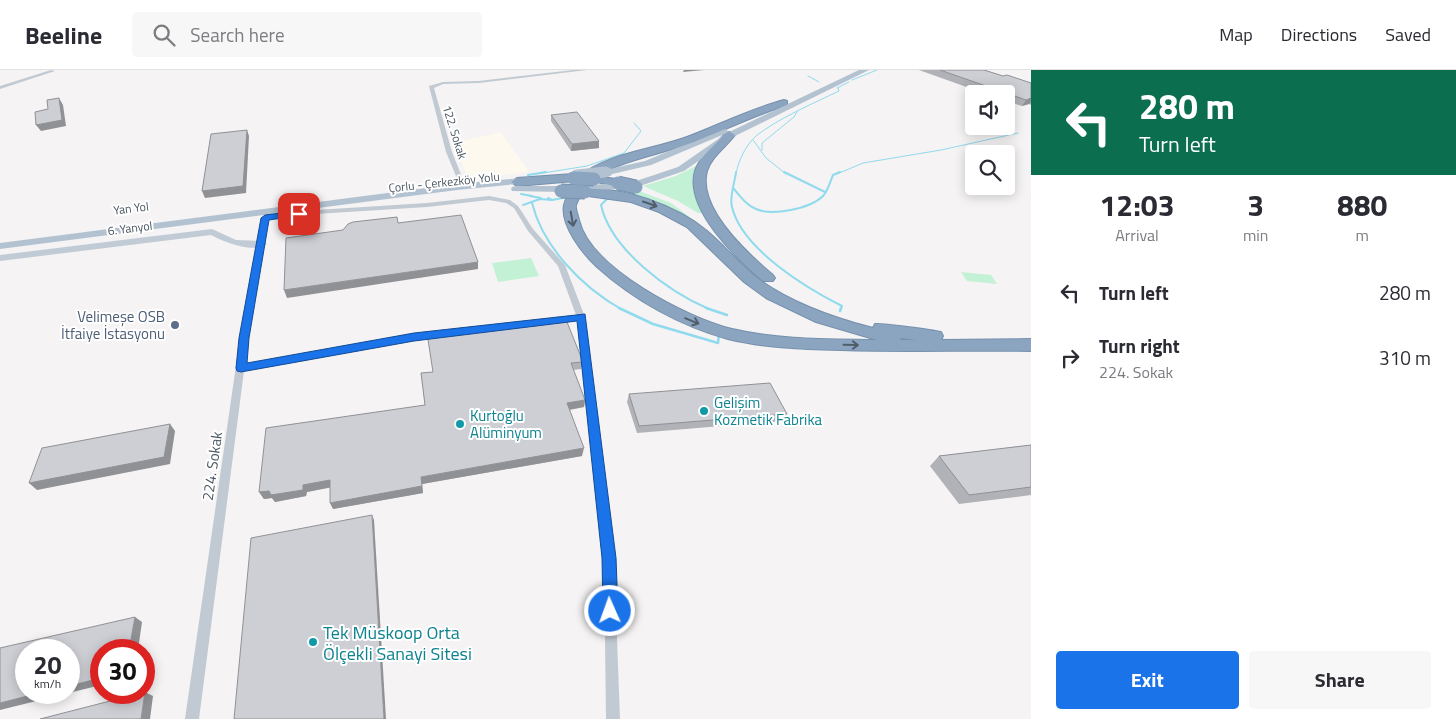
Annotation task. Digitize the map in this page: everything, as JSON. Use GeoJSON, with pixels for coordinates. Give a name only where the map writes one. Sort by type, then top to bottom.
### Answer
{"type":"FeatureCollection","features":[{"type":"Feature","properties":{"kind":"highway"},"geometry":{"type":"LineString","coordinates":[[784,103],[682,142],[608,165],[588,176],[578,185],[571,204],[570,220],[581,243],[620,278],[656,304],[694,322],[728,333],[793,344],[901,346],[1031,344]]}},
{"type":"Feature","properties":{"kind":"highway"},"geometry":{"type":"LineString","coordinates":[[730,135],[709,157],[701,172],[699,184],[703,200],[714,220],[744,257],[792,296]]}},
{"type":"Feature","properties":{"kind":"highway"},"geometry":{"type":"LineString","coordinates":[[516,185],[575,176],[618,182],[661,196],[685,208],[758,275],[792,296],[853,321],[909,334],[1031,336]]}},
{"type":"Feature","properties":{"kind":"highway"},"geometry":{"type":"LineString","coordinates":[[516,185],[611,194],[642,201],[676,215],[704,235],[735,266],[757,284],[786,302],[832,322],[871,334],[914,342],[982,344]]}},
{"type":"Feature","properties":{"kind":"main road"},"geometry":{"type":"LineString","coordinates":[[575,176],[627,169],[666,157],[854,70]]}},
{"type":"Feature","properties":{"kind":"main road"},"geometry":{"type":"LineString","coordinates":[[583,190],[623,186],[668,174],[692,163],[730,135],[865,70]]}},
{"type":"Feature","properties":{"kind":"main road","name":"Çorlu - Çerkezköy Yolu"},"geometry":{"type":"LineString","coordinates":[[0,246],[463,187],[516,185]]}},
{"type":"Feature","properties":{"kind":"main road","name":"Çorlu - Çerkezköy Yolu"},"geometry":{"type":"LineString","coordinates":[[0,252],[265,212],[316,212],[516,185]]}},
{"type":"Feature","properties":{"kind":"main road","name":"Yan Yol"},"geometry":{"type":"LineString","coordinates":[[0,239],[265,212]]}},
{"type":"Feature","properties":{"kind":"main road","name":"6. Yanyol"},"geometry":{"type":"LineString","coordinates":[[0,258],[212,232],[234,243],[262,244]]}},
{"type":"Feature","properties":{"kind":"street"},"geometry":{"type":"LineString","coordinates":[[532,70],[536,75]]}},
{"type":"Feature","properties":{"kind":"street"},"geometry":{"type":"LineString","coordinates":[[435,85],[585,70]]}},
{"type":"Feature","properties":{"kind":"street"},"geometry":{"type":"LineString","coordinates":[[0,88],[54,71]]}},
{"type":"Feature","properties":{"kind":"street","name":"122. Sokak"},"geometry":{"type":"LineString","coordinates":[[435,85],[432,87],[449,152],[463,187]]}},
{"type":"Feature","properties":{"kind":"street"},"geometry":{"type":"LineString","coordinates":[[316,212],[426,205],[489,198],[508,201],[516,208],[530,230],[561,265],[581,317],[609,558],[613,719]]}},
{"type":"Feature","properties":{"kind":"street","name":"224. Sokak"},"geometry":{"type":"LineString","coordinates":[[192,719],[244,338],[262,244],[265,212]]}},
{"type":"Feature","properties":{"kind":"street"},"geometry":{"type":"LineString","coordinates":[[543,322],[581,317]]}},
{"type":"Feature","properties":{"kind":"street"},"geometry":{"type":"LineString","coordinates":[[241,368],[414,337],[450,333]]}},
{"type":"Feature","properties":{"kind":"shaded area"},"geometry":{"type":"Polygon","coordinates":[[[501,132],[529,172],[469,180],[453,143],[501,132]]]}},
{"type":"Feature","properties":{"kind":"green space"},"geometry":{"type":"Polygon","coordinates":[[[698,165],[695,184],[705,213],[698,213],[678,201],[643,186],[676,176],[698,165]]]}},
{"type":"Feature","properties":{"kind":"green space"},"geometry":{"type":"Polygon","coordinates":[[[631,188],[671,203],[703,227],[615,190],[631,188]]]}},
{"type":"Feature","properties":{"kind":"green space"},"geometry":{"type":"Polygon","coordinates":[[[531,258],[539,276],[498,282],[492,263],[531,258]]]}},
{"type":"Feature","properties":{"kind":"green space"},"geometry":{"type":"Polygon","coordinates":[[[961,272],[991,275],[997,284],[967,281],[961,272]]]}},
{"type":"Feature","properties":{"kind":"building"},"geometry":{"type":"Polygon","coordinates":[[[940,70],[984,70],[1003,76],[1007,75],[1031,83],[1031,98],[1026,100],[1015,96],[1015,85],[983,85],[940,70]]]}},
{"type":"Feature","properties":{"kind":"building"},"geometry":{"type":"Polygon","coordinates":[[[59,98],[62,120],[36,125],[35,112],[48,109],[47,100],[59,98]]]}},
{"type":"Feature","properties":{"kind":"building"},"geometry":{"type":"Polygon","coordinates":[[[577,112],[599,141],[572,144],[551,115],[577,112]]]}},
{"type":"Feature","properties":{"kind":"building"},"geometry":{"type":"Polygon","coordinates":[[[247,130],[243,186],[202,191],[211,134],[247,130]]]}},
{"type":"Feature","properties":{"kind":"building"},"geometry":{"type":"Polygon","coordinates":[[[461,215],[478,262],[284,290],[286,238],[343,230],[348,224],[353,222],[397,217],[398,223],[461,215]]]}},
{"type":"Feature","properties":{"kind":"building","name":"Kurtoğlu Alüminyum"},"geometry":{"type":"Polygon","coordinates":[[[565,317],[581,357],[582,362],[571,363],[585,400],[567,403],[584,448],[421,477],[422,486],[330,503],[330,480],[303,485],[303,490],[271,495],[269,491],[259,492],[266,428],[425,405],[421,373],[433,372],[427,333],[565,317]]]}},
{"type":"Feature","properties":{"kind":"building","name":"Gelişim Kozmetik Fabrika"},"geometry":{"type":"Polygon","coordinates":[[[770,383],[787,414],[639,426],[629,394],[770,383]]]}},
{"type":"Feature","properties":{"kind":"building"},"geometry":{"type":"Polygon","coordinates":[[[170,424],[164,457],[29,483],[42,448],[170,424]]]}},
{"type":"Feature","properties":{"kind":"building"},"geometry":{"type":"Polygon","coordinates":[[[1031,445],[1031,487],[969,495],[939,456],[1031,445]]]}},
{"type":"Feature","properties":{"kind":"building","name":"Tek Müskoop Orta Ölçekli Sanayi Sitesi"},"geometry":{"type":"Polygon","coordinates":[[[372,515],[384,719],[234,719],[251,538],[372,515]]]}},
{"type":"Feature","properties":{"kind":"building"},"geometry":{"type":"Polygon","coordinates":[[[135,617],[131,639],[90,639],[90,681],[80,683],[80,639],[39,639],[135,617]]]}},
{"type":"Feature","properties":{"kind":"building"},"geometry":{"type":"Polygon","coordinates":[[[15,645],[15,699],[0,703],[0,648],[15,645]]]}},
{"type":"Feature","properties":{"kind":"building"},"geometry":{"type":"Polygon","coordinates":[[[98,704],[143,704],[141,719],[40,719],[98,704]]]}},
{"type":"Feature","properties":{"kind":"waterway"},"geometry":{"type":"LineString","coordinates":[[852,80],[877,70]]}},
{"type":"Feature","properties":{"kind":"waterway"},"geometry":{"type":"LineString","coordinates":[[808,76],[819,82]]}},
{"type":"Feature","properties":{"kind":"waterway"},"geometry":{"type":"LineString","coordinates":[[837,88],[849,82]]}},
{"type":"Feature","properties":{"kind":"waterway"},"geometry":{"type":"LineString","coordinates":[[736,174],[743,154],[756,136],[785,117],[839,91],[838,88]]}},
{"type":"Feature","properties":{"kind":"waterway"},"geometry":{"type":"LineString","coordinates":[[762,150],[762,143],[794,117],[797,112]]}},
{"type":"Feature","properties":{"kind":"waterway"},"geometry":{"type":"LineString","coordinates":[[537,174],[587,166],[624,153],[641,131],[634,123]]}},
{"type":"Feature","properties":{"kind":"waterway"},"geometry":{"type":"LineString","coordinates":[[837,174],[863,163],[941,150],[1018,133]]}},
{"type":"Feature","properties":{"kind":"waterway"},"geometry":{"type":"LineString","coordinates":[[753,140],[766,158],[786,174]]}},
{"type":"Feature","properties":{"kind":"waterway"},"geometry":{"type":"LineString","coordinates":[[528,175],[546,172]]}},
{"type":"Feature","properties":{"kind":"waterway"},"geometry":{"type":"LineString","coordinates":[[733,188],[736,172]]}},
{"type":"Feature","properties":{"kind":"waterway"},"geometry":{"type":"LineString","coordinates":[[784,172],[825,192]]}},
{"type":"Feature","properties":{"kind":"waterway"},"geometry":{"type":"LineString","coordinates":[[733,188],[746,203],[756,209],[771,212],[791,210],[817,201],[828,189],[833,175],[840,172]]}},
{"type":"Feature","properties":{"kind":"waterway"},"geometry":{"type":"LineString","coordinates":[[733,188],[732,207],[738,223],[748,238],[777,266],[811,289],[842,306],[841,309]]}},
{"type":"Feature","properties":{"kind":"waterway"},"geometry":{"type":"LineString","coordinates":[[521,194],[532,196]]}},
{"type":"Feature","properties":{"kind":"waterway"},"geometry":{"type":"LineString","coordinates":[[530,196],[541,198]]}},
{"type":"Feature","properties":{"kind":"waterway"},"geometry":{"type":"LineString","coordinates":[[609,197],[601,205],[607,222],[616,238],[629,253],[644,268],[677,292],[709,309]]}},
{"type":"Feature","properties":{"kind":"waterway"},"geometry":{"type":"LineString","coordinates":[[548,198],[552,200]]}},
{"type":"Feature","properties":{"kind":"waterway"},"geometry":{"type":"LineString","coordinates":[[552,200],[563,198]]}},
{"type":"Feature","properties":{"kind":"waterway"},"geometry":{"type":"LineString","coordinates":[[523,205],[540,199],[552,200]]}},
{"type":"Feature","properties":{"kind":"waterway"},"geometry":{"type":"LineString","coordinates":[[532,203],[545,235],[566,264],[592,289],[621,309]]}},
{"type":"Feature","properties":{"kind":"waterway"},"geometry":{"type":"LineString","coordinates":[[621,309],[653,324],[718,343],[719,334]]}},
{"type":"Feature","properties":{"kind":"waterway"},"geometry":{"type":"LineString","coordinates":[[709,309],[727,315]]}},
{"type":"Feature","properties":{"kind":"place","name":"Velimeşe OSB İtfaiye İstasyonu"},"geometry":{"type":"Point","coordinates":[175,325]}},
{"type":"Feature","properties":{"kind":"place","name":"Gelişim Kozmetik Fabrika"},"geometry":{"type":"Point","coordinates":[704,411]}},
{"type":"Feature","properties":{"kind":"place","name":"Kurtoğlu Alüminyum"},"geometry":{"type":"Point","coordinates":[460,424]}},
{"type":"Feature","properties":{"kind":"place","name":"Tek Müskoop Orta Ölçekli Sanayi Sitesi"},"geometry":{"type":"Point","coordinates":[313,642]}},
{"type":"Feature","properties":{"kind":"route"},"geometry":{"type":"LineString","coordinates":[[299,214],[265,218],[266,223],[244,338],[241,368],[414,337],[581,317],[609,558],[610,611]]}}]}
